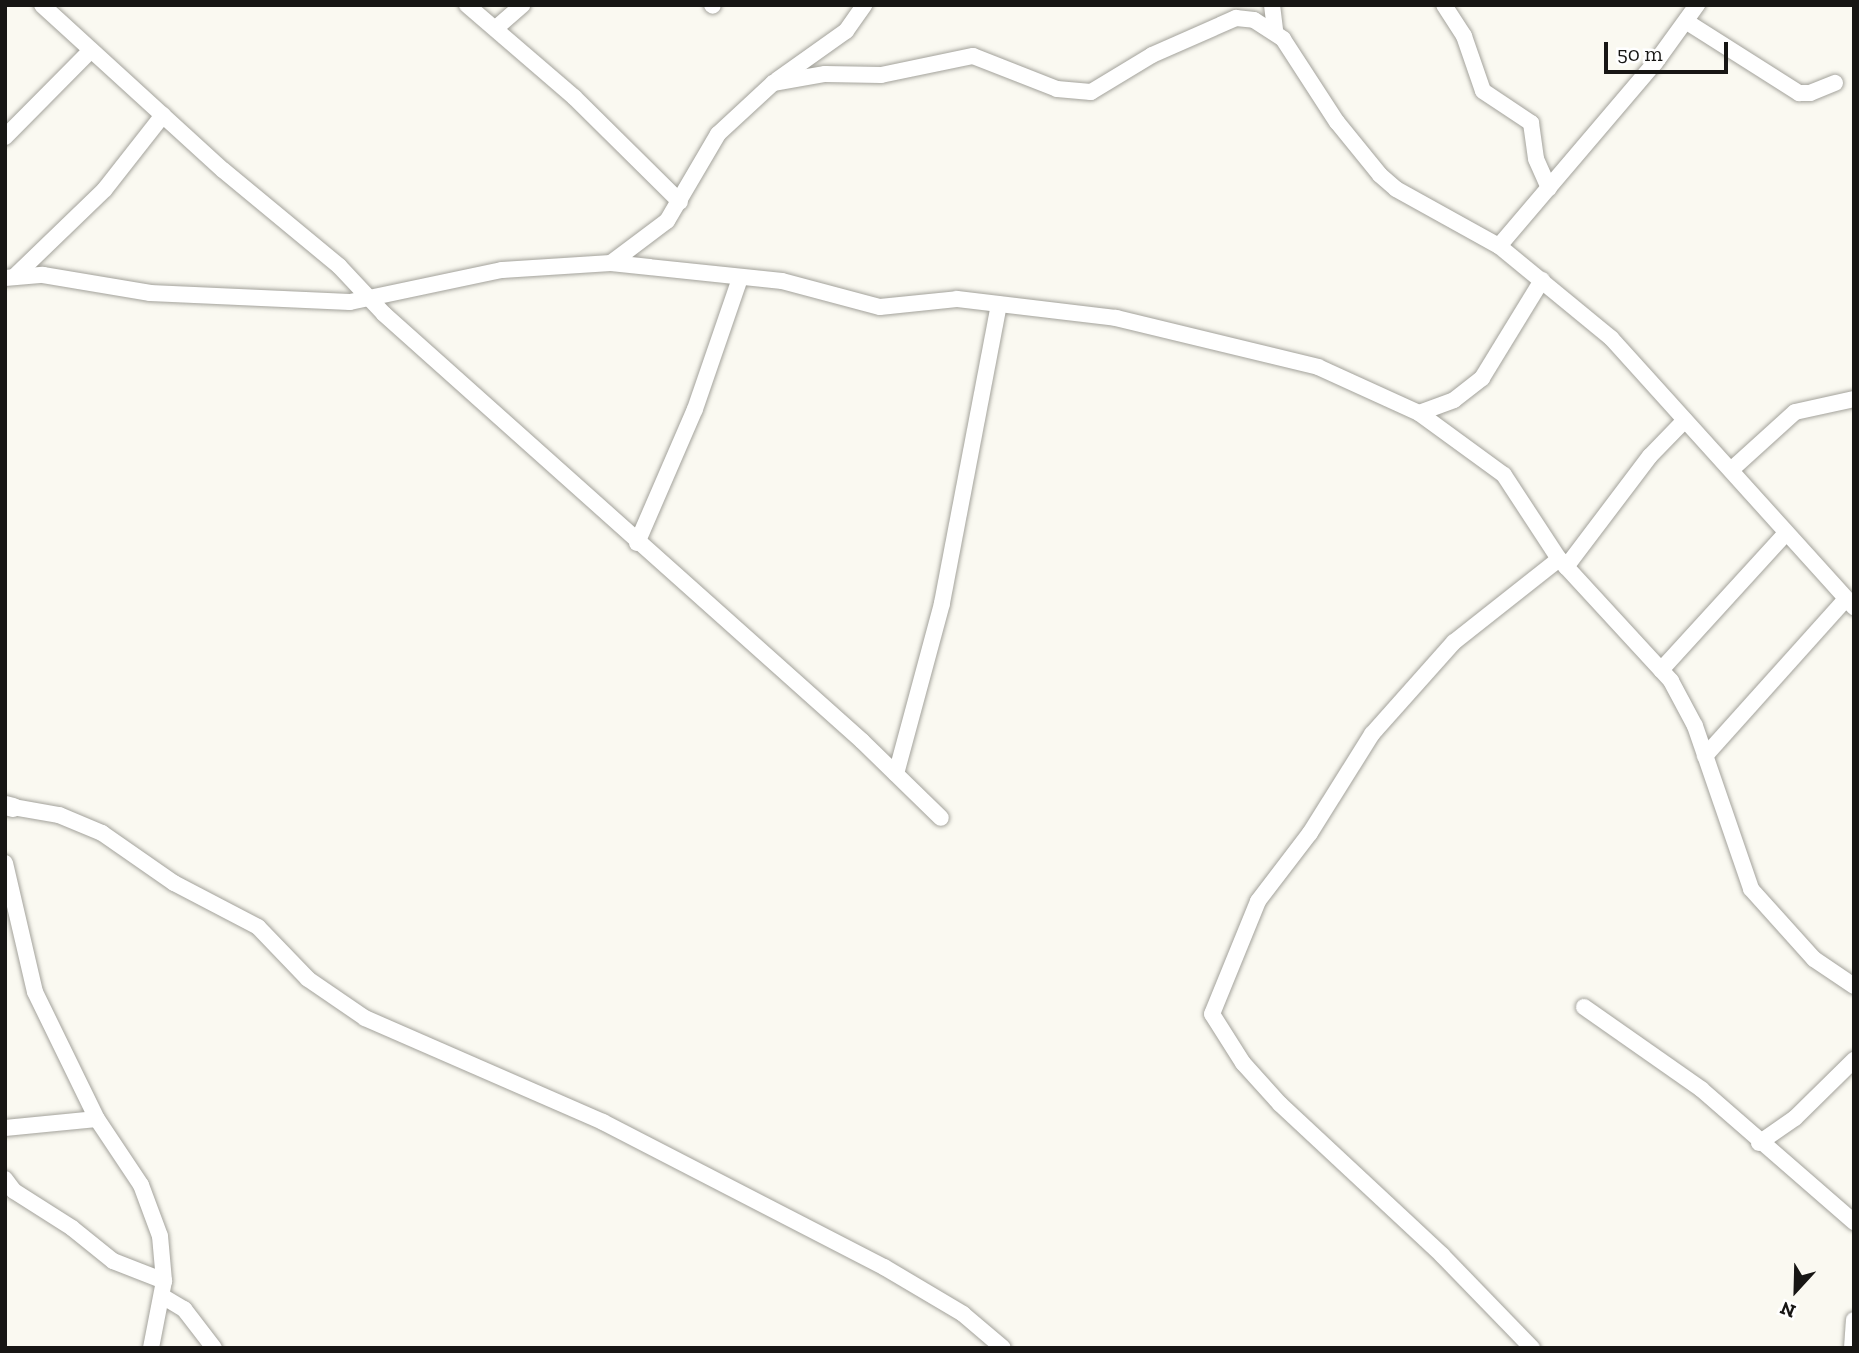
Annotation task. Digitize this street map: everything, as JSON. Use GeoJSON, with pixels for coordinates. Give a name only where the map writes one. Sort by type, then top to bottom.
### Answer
{"type":"FeatureCollection","features":[{"type":"Feature","properties":{"kind":"street"},"geometry":{"type":"LineString","coordinates":[[42,5],[370,298],[636,543],[942,818]]}},
{"type":"Feature","properties":{"kind":"street"},"geometry":{"type":"LineString","coordinates":[[467,5],[574,97],[680,202]]}},
{"type":"Feature","properties":{"kind":"street"},"geometry":{"type":"LineString","coordinates":[[496,28],[522,5]]}},
{"type":"Feature","properties":{"kind":"street"},"geometry":{"type":"LineString","coordinates":[[611,263],[667,221],[718,134],[773,83],[846,30],[864,5]]}},
{"type":"Feature","properties":{"kind":"street"},"geometry":{"type":"LineString","coordinates":[[1272,5],[1275,30],[1337,122],[1380,175],[1396,190],[1499,246],[1611,338],[1852,604],[1705,756]]}},
{"type":"Feature","properties":{"kind":"street"},"geometry":{"type":"LineString","coordinates":[[1444,5],[1464,36],[1483,90],[1531,123],[1536,159],[1549,188]]}},
{"type":"Feature","properties":{"kind":"street"},"geometry":{"type":"LineString","coordinates":[[1499,246],[1687,22],[1697,5]]}},
{"type":"Feature","properties":{"kind":"street"},"geometry":{"type":"LineString","coordinates":[[773,83],[825,75],[881,75],[973,56],[1057,89],[1091,92],[1152,55],[1240,12],[1275,30]]}},
{"type":"Feature","properties":{"kind":"street"},"geometry":{"type":"LineString","coordinates":[[1687,22],[1799,93],[1810,93],[1835,83]]}},
{"type":"Feature","properties":{"kind":"street"},"geometry":{"type":"LineString","coordinates":[[5,137],[91,50]]}},
{"type":"Feature","properties":{"kind":"street"},"geometry":{"type":"LineString","coordinates":[[10,277],[105,189],[163,115]]}},
{"type":"Feature","properties":{"kind":"street"},"geometry":{"type":"LineString","coordinates":[[10,277],[55,277],[150,293],[337,301],[370,298],[502,270],[611,263],[782,281],[880,307],[957,299],[1149,323],[1318,367],[1419,413],[1504,475],[1562,563],[1661,670],[1690,714],[1751,889],[1814,959],[1854,986]]}},
{"type":"Feature","properties":{"kind":"street"},"geometry":{"type":"LineString","coordinates":[[636,543],[695,409],[740,278]]}},
{"type":"Feature","properties":{"kind":"street"},"geometry":{"type":"LineString","coordinates":[[1419,413],[1454,400],[1482,378],[1542,280]]}},
{"type":"Feature","properties":{"kind":"street"},"geometry":{"type":"LineString","coordinates":[[896,774],[942,603],[999,304]]}},
{"type":"Feature","properties":{"kind":"street"},"geometry":{"type":"LineString","coordinates":[[1731,470],[1795,412],[1854,399]]}},
{"type":"Feature","properties":{"kind":"street"},"geometry":{"type":"LineString","coordinates":[[1532,1348],[1442,1255],[1280,1104],[1242,1063],[1212,1014],[1258,901],[1310,833],[1372,734],[1454,642],[1562,563],[1650,456],[1685,421]]}},
{"type":"Feature","properties":{"kind":"street"},"geometry":{"type":"LineString","coordinates":[[1661,670],[1786,533]]}},
{"type":"Feature","properties":{"kind":"street"},"geometry":{"type":"LineString","coordinates":[[9,806],[59,815],[102,833],[174,883],[258,927],[308,979],[365,1018],[603,1122],[884,1267],[963,1314],[1003,1348]]}},
{"type":"Feature","properties":{"kind":"street"},"geometry":{"type":"LineString","coordinates":[[5,863],[30,980],[97,1119],[141,1185],[153,1212],[163,1288],[151,1348]]}},
{"type":"Feature","properties":{"kind":"street"},"geometry":{"type":"LineString","coordinates":[[1584,1007],[1701,1089],[1759,1143],[1854,1222]]}},
{"type":"Feature","properties":{"kind":"street"},"geometry":{"type":"LineString","coordinates":[[1759,1143],[1795,1118],[1854,1060]]}},
{"type":"Feature","properties":{"kind":"street"},"geometry":{"type":"LineString","coordinates":[[5,1128],[97,1119]]}},
{"type":"Feature","properties":{"kind":"street"},"geometry":{"type":"LineString","coordinates":[[5,1179],[14,1191],[72,1227],[113,1261],[163,1288],[184,1309],[214,1348]]}},
{"type":"Feature","properties":{"kind":"street"},"geometry":{"type":"LineString","coordinates":[[1852,1348],[1854,1320]]}}]}
